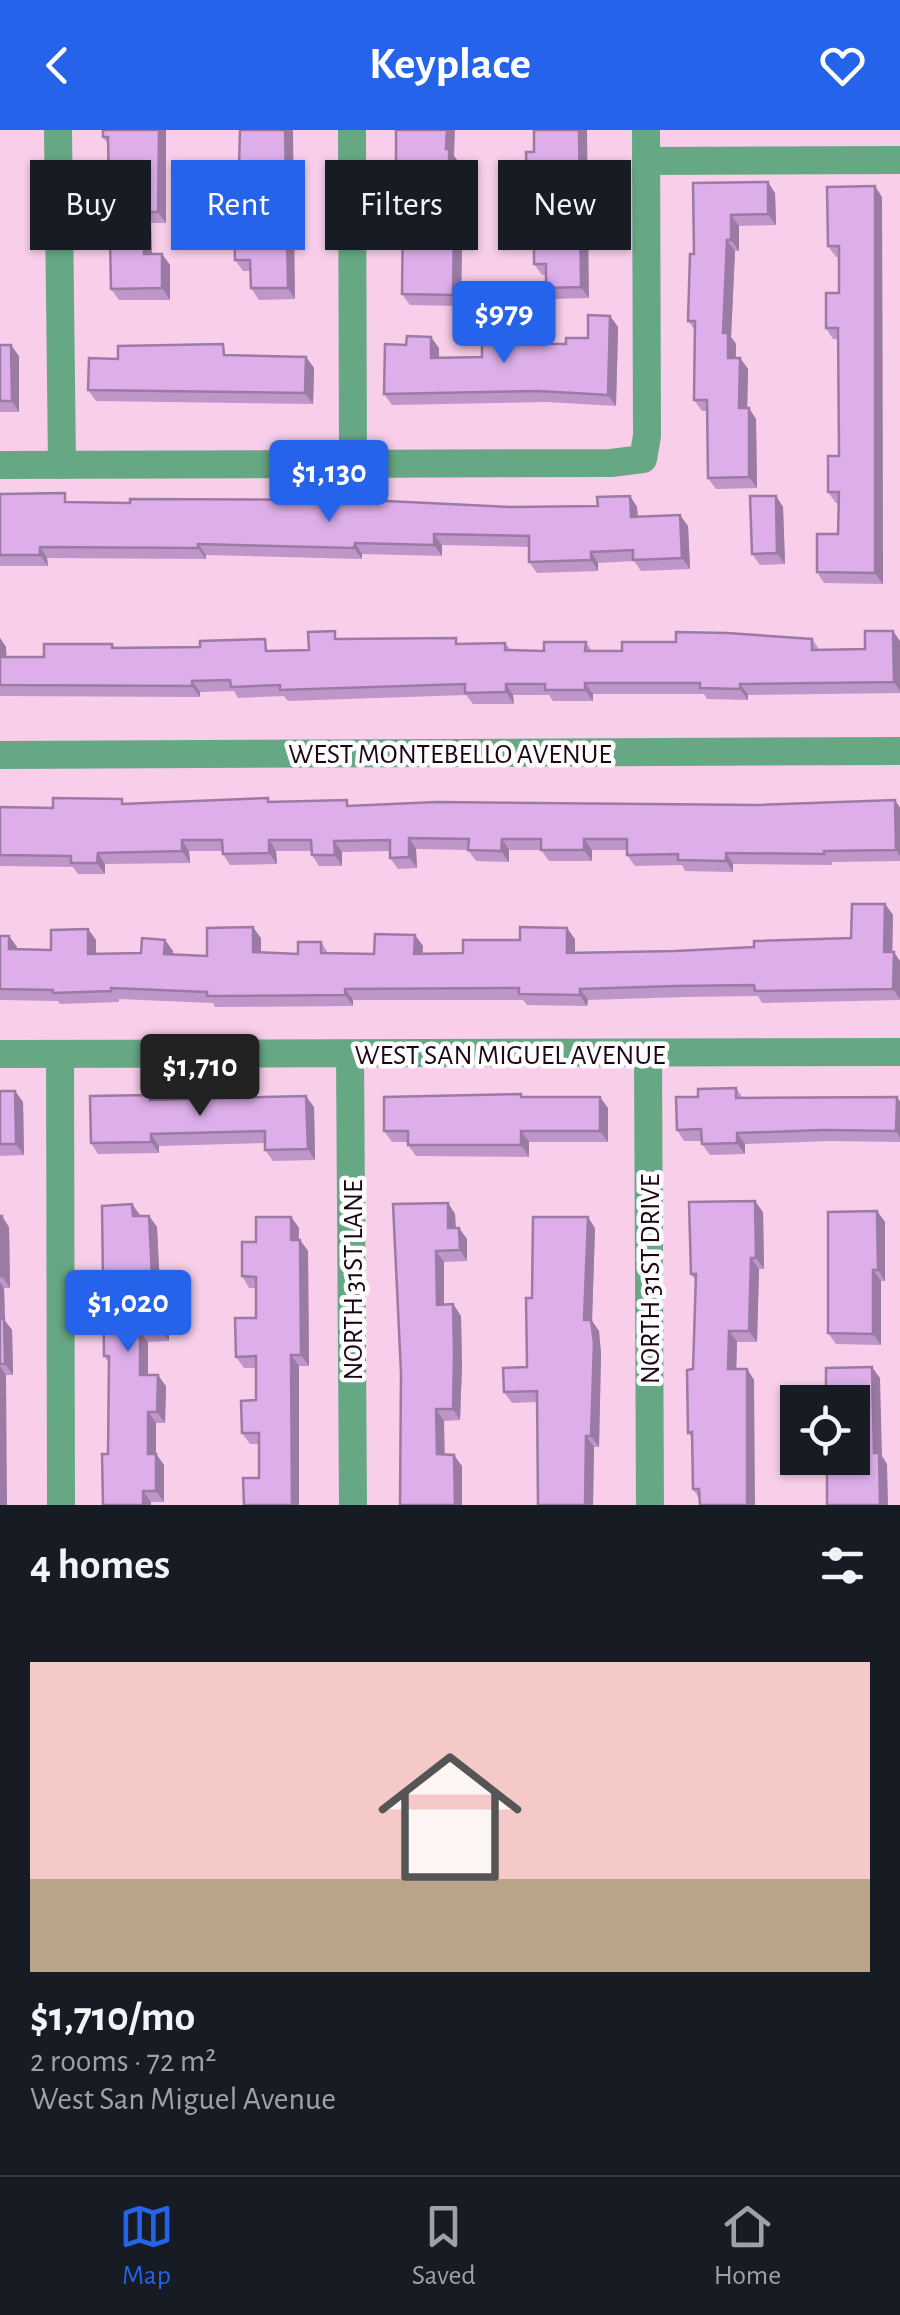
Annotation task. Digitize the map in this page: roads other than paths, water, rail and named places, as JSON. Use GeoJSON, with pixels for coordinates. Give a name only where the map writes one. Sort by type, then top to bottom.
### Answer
{"type":"FeatureCollection","features":[{"type":"Feature","properties":{"kind":"street"},"geometry":{"type":"LineString","coordinates":[[58,130],[62,465]]}},
{"type":"Feature","properties":{"kind":"street"},"geometry":{"type":"LineString","coordinates":[[352,130],[353,464]]}},
{"type":"Feature","properties":{"kind":"street"},"geometry":{"type":"LineString","coordinates":[[0,466],[611,463],[643,459],[647,436],[646,130]]}},
{"type":"Feature","properties":{"kind":"street"},"geometry":{"type":"LineString","coordinates":[[646,161],[900,160]]}},
{"type":"Feature","properties":{"kind":"street","name":"WEST MONTEBELLO AVENUE"},"geometry":{"type":"LineString","coordinates":[[0,754],[900,751]]}},
{"type":"Feature","properties":{"kind":"street","name":"WEST SAN MIGUEL AVENUE"},"geometry":{"type":"LineString","coordinates":[[0,1054],[900,1052]]}},
{"type":"Feature","properties":{"kind":"street"},"geometry":{"type":"LineString","coordinates":[[60,1054],[61,1505]]}},
{"type":"Feature","properties":{"kind":"street","name":"NORTH 31ST DRIVE"},"geometry":{"type":"LineString","coordinates":[[648,1054],[650,1505]]}},
{"type":"Feature","properties":{"kind":"street","name":"NORTH 31ST LANE"},"geometry":{"type":"LineString","coordinates":[[350,1055],[353,1505]]}}]}
